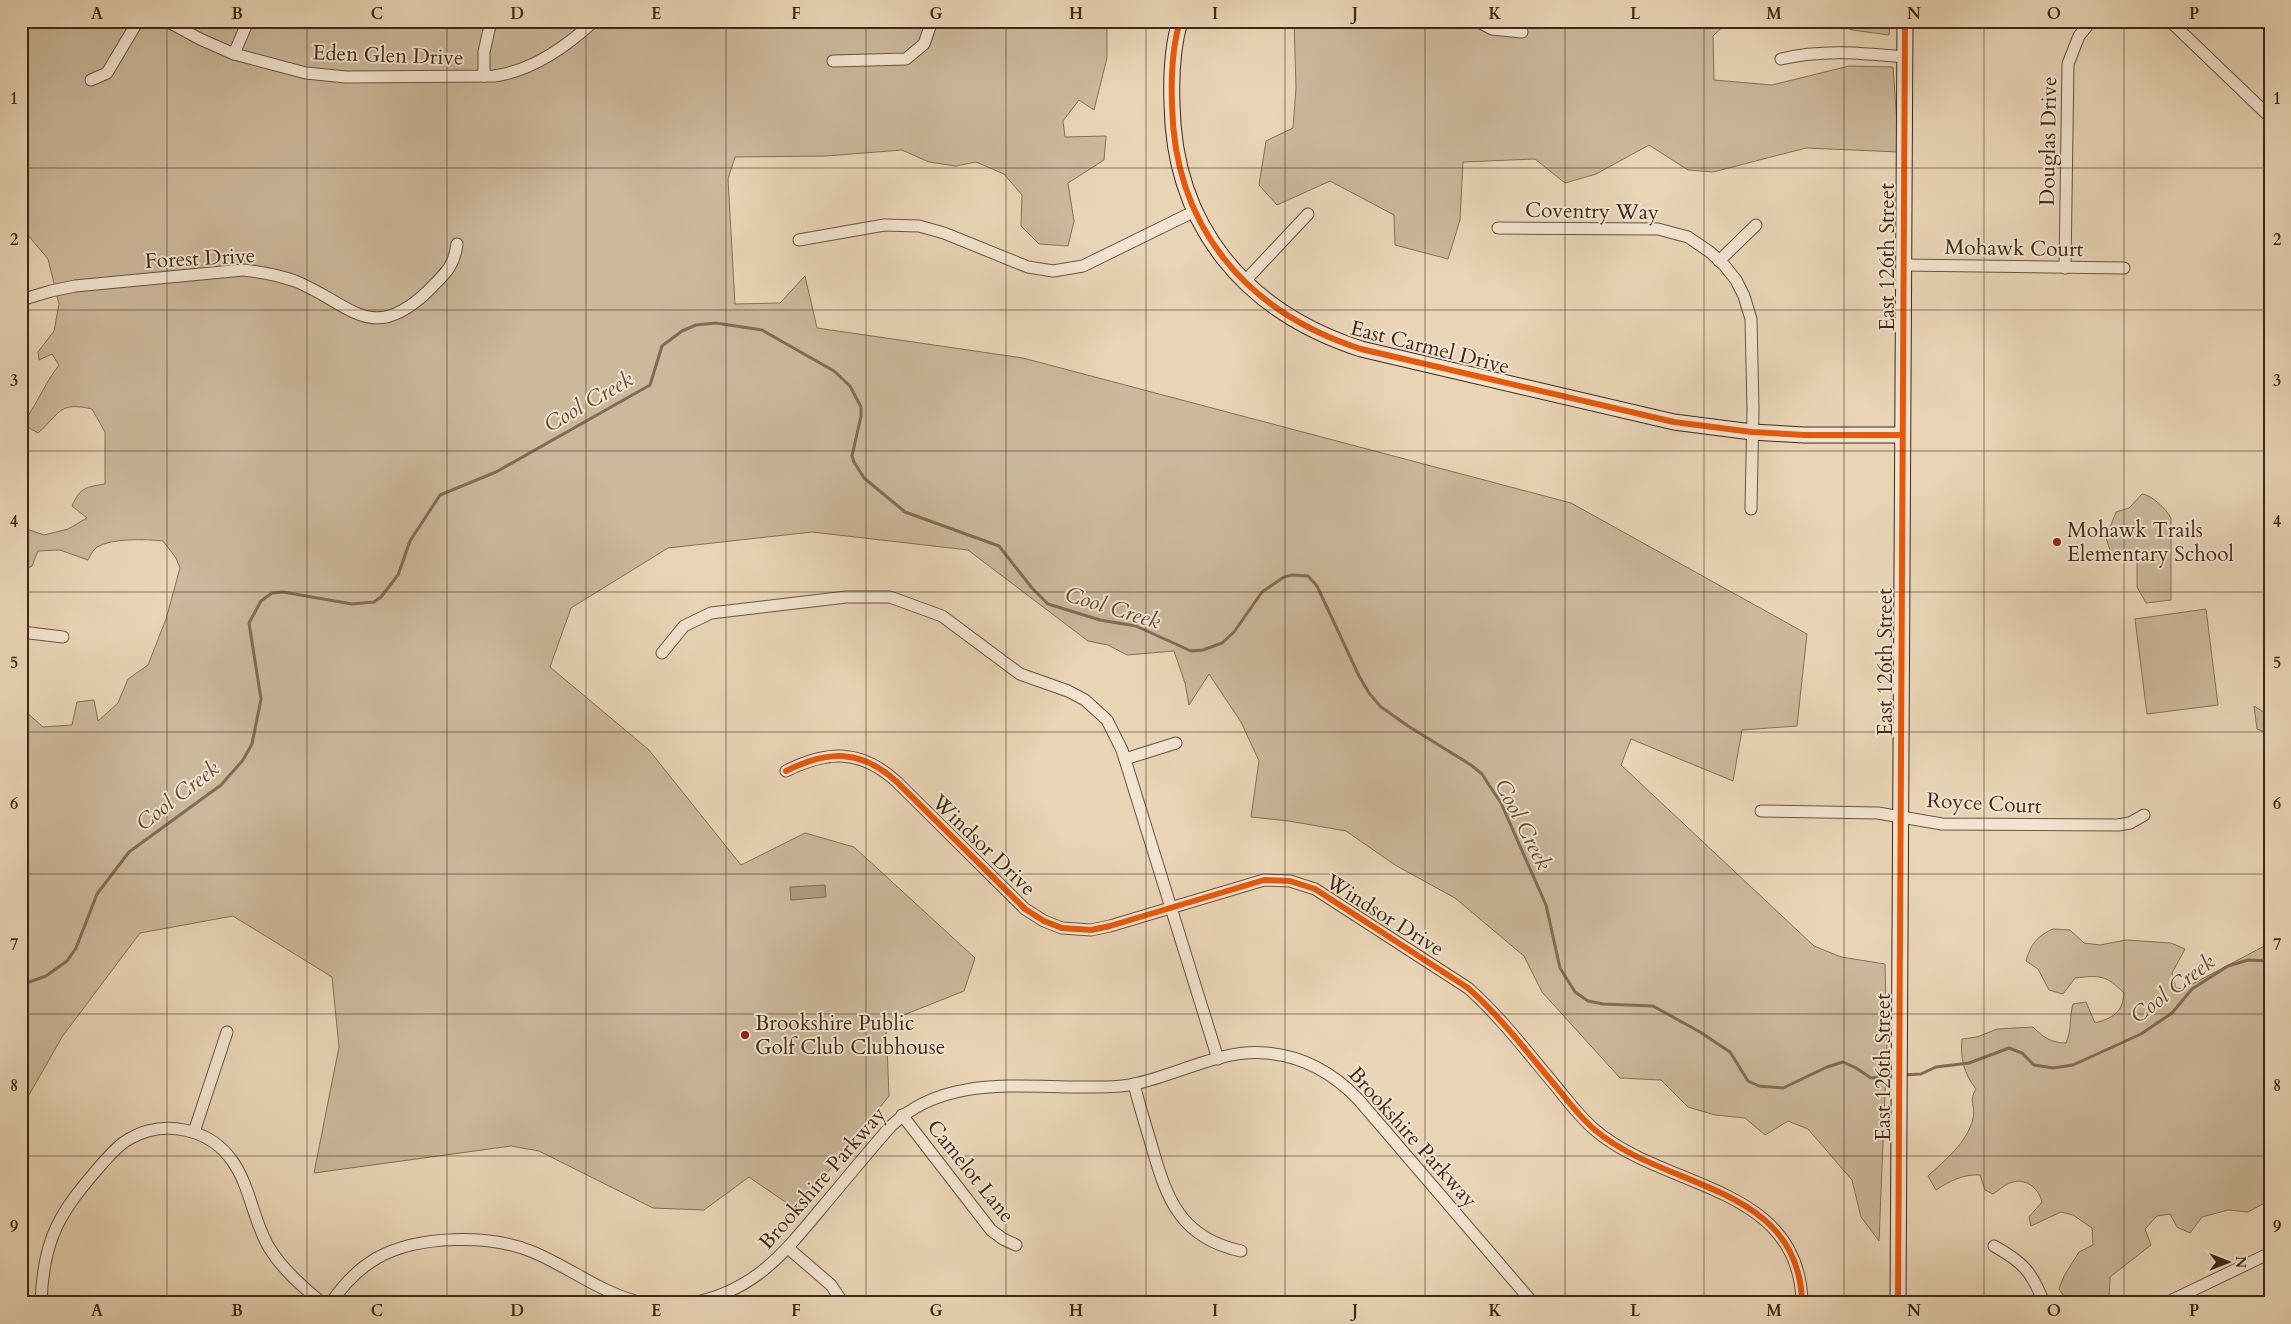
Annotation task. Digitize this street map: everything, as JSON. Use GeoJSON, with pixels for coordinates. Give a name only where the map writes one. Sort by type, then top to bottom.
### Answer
{"type":"FeatureCollection","features":[{"type":"Feature","properties":{"kind":"street"},"geometry":{"type":"LineString","coordinates":[[91,80],[107,73],[138,21]]}},
{"type":"Feature","properties":{"kind":"street","name":"Eden Glen Drive"},"geometry":{"type":"LineString","coordinates":[[167,21],[200,39],[234,54],[306,73],[346,77],[484,76],[510,74],[541,60],[594,21]]}},
{"type":"Feature","properties":{"kind":"street"},"geometry":{"type":"LineString","coordinates":[[234,54],[248,21]]}},
{"type":"Feature","properties":{"kind":"street","name":"Eden Glen Drive"},"geometry":{"type":"LineString","coordinates":[[484,76],[484,52],[491,21]]}},
{"type":"Feature","properties":{"kind":"street"},"geometry":{"type":"LineString","coordinates":[[833,61],[906,59],[924,44],[932,21]]}},
{"type":"Feature","properties":{"kind":"street","name":"East Carmel Drive"},"geometry":{"type":"LineString","coordinates":[[1180,21],[1173,64],[1172,116],[1175,146],[1181,174],[1195,211],[1213,244],[1245,281],[1271,305],[1301,325],[1331,340],[1361,349],[1674,422],[1752,432],[1804,435],[1902,436]]}},
{"type":"Feature","properties":{"kind":"street"},"geometry":{"type":"LineString","coordinates":[[1477,21],[1492,29],[1522,32]]}},
{"type":"Feature","properties":{"kind":"street","name":"East 126th Street"},"geometry":{"type":"LineString","coordinates":[[1898,1303],[1905,21]]}},
{"type":"Feature","properties":{"kind":"street","name":"Douglas Drive"},"geometry":{"type":"LineString","coordinates":[[2065,268],[2068,64],[2079,36],[2091,21]]}},
{"type":"Feature","properties":{"kind":"street"},"geometry":{"type":"LineString","coordinates":[[2170,21],[2270,117]]}},
{"type":"Feature","properties":{"kind":"street"},"geometry":{"type":"LineString","coordinates":[[1781,59],[1807,53],[1824,52],[1905,57]]}},
{"type":"Feature","properties":{"kind":"street"},"geometry":{"type":"LineString","coordinates":[[799,240],[884,225],[919,226],[944,233],[1028,267],[1054,271],[1083,266],[1195,211]]}},
{"type":"Feature","properties":{"kind":"street"},"geometry":{"type":"LineString","coordinates":[[1245,281],[1308,214]]}},
{"type":"Feature","properties":{"kind":"street"},"geometry":{"type":"LineString","coordinates":[[1719,261],[1756,225]]}},
{"type":"Feature","properties":{"kind":"street","name":"Coventry Way"},"geometry":{"type":"LineString","coordinates":[[1498,228],[1658,229],[1688,237],[1719,261],[1736,280],[1744,296],[1751,319],[1751,509]]}},
{"type":"Feature","properties":{"kind":"street","name":"Forest Drive"},"geometry":{"type":"LineString","coordinates":[[21,300],[75,286],[243,270],[279,276],[297,282],[350,312],[366,316],[384,317],[406,309],[450,269],[457,244]]}},
{"type":"Feature","properties":{"kind":"street","name":"Mohawk Court"},"geometry":{"type":"LineString","coordinates":[[1903,265],[2124,268]]}},
{"type":"Feature","properties":{"kind":"street"},"geometry":{"type":"LineString","coordinates":[[662,653],[684,626],[711,613],[852,596],[890,597],[942,616],[1020,674],[1068,691],[1085,700],[1107,720],[1118,739],[1218,1059]]}},
{"type":"Feature","properties":{"kind":"street"},"geometry":{"type":"LineString","coordinates":[[21,632],[63,638]]}},
{"type":"Feature","properties":{"kind":"street"},"geometry":{"type":"LineString","coordinates":[[1125,759],[1176,743]]}},
{"type":"Feature","properties":{"kind":"street","name":"Windsor Drive"},"geometry":{"type":"LineString","coordinates":[[786,771],[811,759],[833,755],[858,759],[877,766],[896,782],[1025,909],[1054,926],[1069,930],[1092,930],[1110,926],[1246,884],[1273,880],[1305,885],[1334,900],[1468,988],[1487,1006],[1582,1117],[1612,1144],[1640,1159],[1742,1202],[1760,1214],[1778,1232],[1792,1253],[1801,1280],[1802,1303]]}},
{"type":"Feature","properties":{"kind":"street","name":"Royce Court"},"geometry":{"type":"LineString","coordinates":[[1761,812],[1878,813],[1942,824],[2118,825],[2130,823],[2144,815]]}},
{"type":"Feature","properties":{"kind":"street"},"geometry":{"type":"LineString","coordinates":[[194,1132],[227,1032]]}},
{"type":"Feature","properties":{"kind":"street","name":"Brookshire Parkway"},"geometry":{"type":"LineString","coordinates":[[692,1303],[722,1295],[745,1284],[765,1270],[788,1248],[891,1126],[917,1105],[937,1096],[971,1088],[1102,1087],[1134,1084],[1218,1059],[1252,1053],[1288,1056],[1310,1063],[1340,1081],[1358,1099],[1533,1303]]}},
{"type":"Feature","properties":{"kind":"street"},"geometry":{"type":"LineString","coordinates":[[1134,1084],[1160,1176],[1172,1204],[1182,1218],[1209,1239],[1229,1249],[1241,1251]]}},
{"type":"Feature","properties":{"kind":"street","name":"Camelot Lane"},"geometry":{"type":"LineString","coordinates":[[902,1116],[991,1230],[1003,1239],[1016,1245]]}},
{"type":"Feature","properties":{"kind":"street"},"geometry":{"type":"LineString","coordinates":[[41,1303],[45,1260],[55,1228],[72,1199],[115,1149],[132,1137],[154,1129],[181,1129],[194,1132],[216,1144],[233,1162],[244,1186],[256,1222],[271,1251],[288,1272],[322,1303]]}},
{"type":"Feature","properties":{"kind":"street"},"geometry":{"type":"LineString","coordinates":[[331,1303],[350,1279],[367,1264],[389,1252],[427,1242],[459,1241],[489,1241],[517,1246],[541,1256],[611,1294],[643,1303]]}},
{"type":"Feature","properties":{"kind":"street"},"geometry":{"type":"LineString","coordinates":[[1994,1246],[2018,1260],[2030,1274],[2044,1303]]}},
{"type":"Feature","properties":{"kind":"street"},"geometry":{"type":"LineString","coordinates":[[788,1248],[831,1285],[843,1303]]}},
{"type":"Feature","properties":{"kind":"street"},"geometry":{"type":"LineString","coordinates":[[2166,1303],[2270,1253]]}},
{"type":"Feature","properties":{"kind":"shaded area"},"geometry":{"type":"Polygon","coordinates":[[[21,21],[1107,21],[1107,58],[1094,110],[1079,100],[1063,121],[1065,137],[1106,136],[1104,160],[1068,183],[1074,221],[1068,246],[1039,244],[1021,226],[1022,195],[1004,174],[976,162],[956,166],[929,162],[902,150],[826,156],[735,157],[728,179],[735,304],[780,303],[805,276],[817,328],[1023,358],[1571,503],[1807,634],[1797,726],[1742,730],[1733,781],[1631,739],[1621,765],[1814,946],[1841,957],[1885,964],[1887,1045],[1879,1241],[1861,1217],[1852,1180],[1808,1129],[1788,1121],[1765,1135],[1745,1118],[1715,1115],[1688,1107],[1661,1080],[1620,1078],[1542,992],[1524,956],[1455,898],[1395,865],[1346,831],[1289,821],[1251,817],[1259,761],[1241,722],[1209,674],[1189,705],[1185,683],[1174,651],[1127,655],[1108,645],[1088,641],[968,550],[812,532],[668,548],[571,608],[550,667],[649,750],[741,865],[805,833],[854,847],[975,958],[964,991],[886,1022],[889,1096],[797,1210],[749,1177],[704,1210],[653,1208],[539,1151],[511,1146],[314,1173],[339,1047],[332,977],[233,916],[140,933],[62,1037],[21,1109],[21,692],[25,711],[43,727],[72,725],[77,702],[94,700],[98,721],[118,703],[128,679],[148,665],[166,619],[180,568],[176,558],[163,541],[139,540],[103,544],[96,548],[88,560],[60,550],[38,551],[32,566],[21,571],[21,530],[24,528],[44,535],[68,529],[87,518],[72,506],[81,491],[105,484],[105,432],[92,409],[81,407],[66,408],[60,411],[38,433],[22,424],[59,365],[52,354],[39,360],[38,352],[54,331],[59,304],[48,259],[21,227],[21,21]]]}},
{"type":"Feature","properties":{"kind":"shaded area"},"geometry":{"type":"Polygon","coordinates":[[[1294,21],[1729,21],[1713,36],[1714,80],[1772,85],[1849,66],[1893,67],[1899,152],[1806,148],[1713,172],[1688,170],[1649,145],[1596,174],[1565,183],[1535,159],[1463,162],[1460,220],[1448,259],[1395,245],[1394,215],[1330,181],[1277,205],[1259,185],[1266,141],[1293,128],[1296,88],[1294,21]]]}},
{"type":"Feature","properties":{"kind":"shaded area"},"geometry":{"type":"Polygon","coordinates":[[[1827,21],[1890,21],[1889,35],[1852,30],[1827,21]]]}},
{"type":"Feature","properties":{"kind":"shaded area"},"geometry":{"type":"Polygon","coordinates":[[[2142,494],[2158,503],[2171,518],[2171,600],[2146,603],[2137,587],[2137,556],[2108,555],[2110,550],[2106,538],[2116,512],[2129,508],[2142,494]]]}},
{"type":"Feature","properties":{"kind":"shaded area"},"geometry":{"type":"Polygon","coordinates":[[[2206,609],[2218,705],[2147,714],[2135,619],[2206,609]]]}},
{"type":"Feature","properties":{"kind":"shaded area"},"geometry":{"type":"Polygon","coordinates":[[[2254,706],[2270,716],[2270,734],[2257,729],[2254,706]]]}},
{"type":"Feature","properties":{"kind":"shaded area"},"geometry":{"type":"Polygon","coordinates":[[[825,885],[826,897],[791,900],[790,887],[825,885]]]}},
{"type":"Feature","properties":{"kind":"shaded area"},"geometry":{"type":"Polygon","coordinates":[[[2053,929],[2070,930],[2084,943],[2100,945],[2126,940],[2171,943],[2185,949],[2172,973],[2176,988],[2183,989],[2270,943],[2270,1200],[2248,1212],[2228,1210],[2202,1217],[2190,1233],[2177,1227],[2170,1214],[2157,1216],[2145,1229],[2151,1245],[2110,1277],[2109,1303],[2084,1303],[2063,1295],[2059,1289],[2064,1276],[2079,1252],[2093,1245],[2092,1228],[2073,1215],[2061,1212],[2031,1226],[2029,1217],[2042,1202],[2038,1193],[2028,1183],[2018,1181],[2011,1183],[1993,1194],[1985,1190],[1980,1175],[1957,1179],[1936,1190],[1928,1176],[1960,1144],[1966,1136],[1973,1119],[1972,1100],[1976,1089],[1968,1078],[1964,1066],[1962,1039],[1977,1037],[1997,1029],[2033,1027],[2048,1039],[2066,1043],[2073,1004],[2086,1002],[2095,1023],[2111,1017],[2119,1010],[2124,993],[2112,983],[2102,978],[2075,978],[2063,994],[2049,990],[2038,969],[2026,961],[2035,941],[2053,929]]]}},
{"type":"Feature","properties":{"kind":"waterway","name":"Cool Creek"},"geometry":{"type":"LineString","coordinates":[[21,985],[46,976],[67,961],[76,948],[97,894],[129,852],[221,785],[243,760],[252,744],[261,699],[249,623],[261,601],[272,593],[283,592],[352,604],[374,602],[381,597],[398,575],[410,541],[440,495],[496,472],[650,385],[662,346],[682,331],[696,325],[716,323],[762,330],[834,371],[850,386],[861,407],[861,416],[852,456],[864,478],[905,512],[999,546],[1032,588],[1048,604],[1100,620],[1136,626],[1191,651],[1203,650],[1222,643],[1234,632],[1262,592],[1284,577],[1292,575],[1308,576],[1317,586],[1359,676],[1369,693],[1381,707],[1482,774],[1501,803],[1546,905],[1560,968],[1575,992],[1588,1001],[1603,1004],[1653,1006],[1700,1032],[1730,1052],[1748,1081],[1759,1086],[1783,1088],[1827,1067],[1843,1062],[1871,1078],[1895,1076]]}},
{"type":"Feature","properties":{"kind":"waterway","name":"Cool Creek"},"geometry":{"type":"LineString","coordinates":[[1904,1075],[1921,1074],[1936,1067],[1969,1063],[2009,1048],[2022,1053],[2034,1065],[2053,1068],[2073,1065],[2141,1034],[2172,1013],[2192,989],[2228,966],[2248,960],[2270,961]]}},
{"type":"Feature","properties":{"kind":"cycle path"},"geometry":{"type":"LineString","coordinates":[[1180,21],[1173,62],[1172,104],[1176,148],[1186,189],[1202,226],[1224,259],[1251,288],[1283,312],[1320,333],[1361,349],[1674,422],[1752,432],[1804,435],[1902,435]]}},
{"type":"Feature","properties":{"kind":"cycle path"},"geometry":{"type":"LineString","coordinates":[[1898,1303],[1905,21]]}},
{"type":"Feature","properties":{"kind":"cycle path"},"geometry":{"type":"LineString","coordinates":[[786,771],[816,759],[830,757],[844,756],[870,763],[884,771],[897,782],[1025,909],[1044,921],[1062,928],[1091,930],[1110,926],[1264,880],[1290,881],[1315,889],[1468,988],[1504,1024],[1576,1111],[1595,1130],[1624,1150],[1724,1194],[1754,1212],[1779,1234],[1795,1264],[1802,1303]]}},
{"type":"Feature","properties":{"kind":"place","name":"Mohawk Trails Elementary School"},"geometry":{"type":"Point","coordinates":[2057,542]}},
{"type":"Feature","properties":{"kind":"place","name":"Brookshire Public Golf Club Clubhouse"},"geometry":{"type":"Point","coordinates":[745,1035]}}]}
